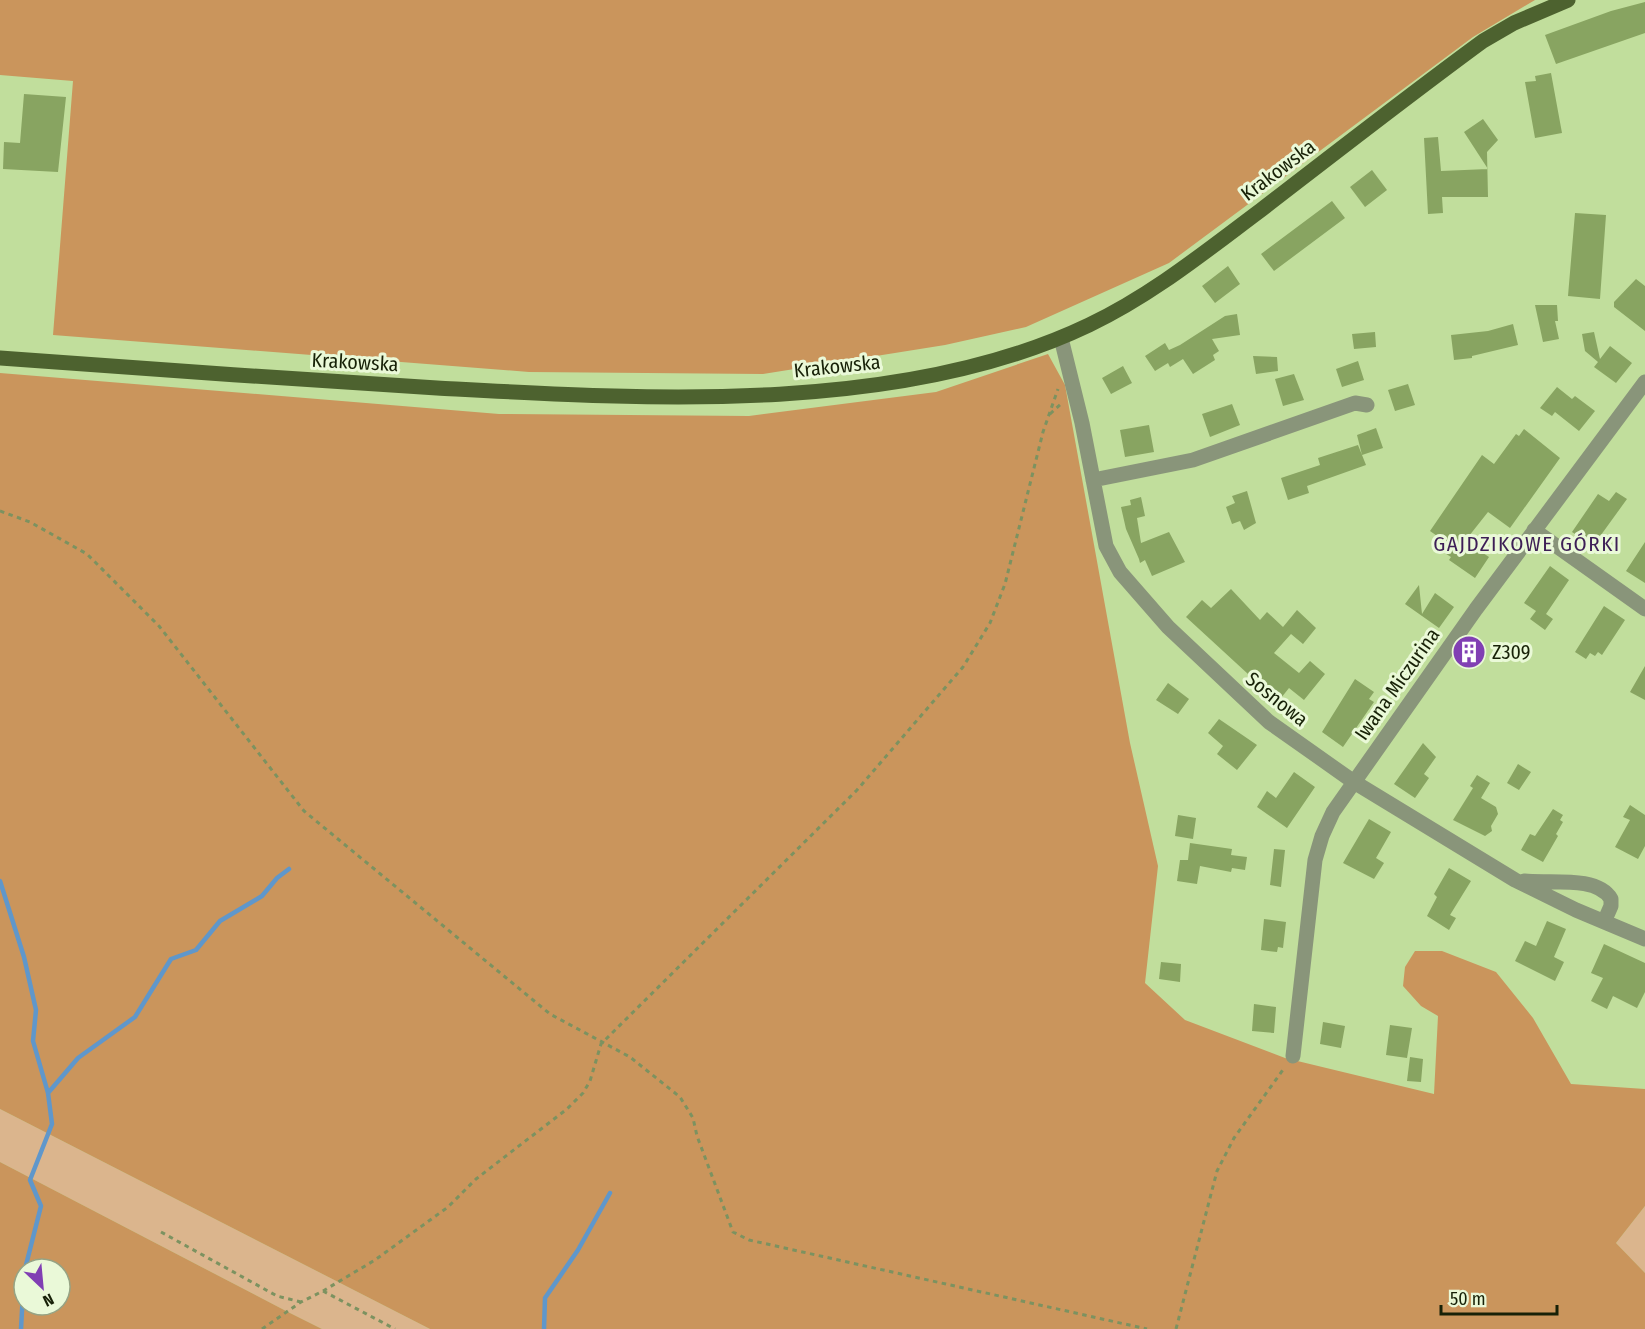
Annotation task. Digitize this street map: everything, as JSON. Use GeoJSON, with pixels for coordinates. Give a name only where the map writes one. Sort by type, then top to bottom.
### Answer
{"type":"FeatureCollection","features":[{"type":"Feature","properties":{"kind":"main road","name":"Krakowska"},"geometry":{"type":"LineString","coordinates":[[0,358],[288,379],[482,390],[687,396],[806,391],[917,378],[969,367],[1061,338],[1121,308],[1190,264],[1483,41],[1514,23],[1568,0]]}},
{"type":"Feature","properties":{"kind":"street","name":"Sosnowa"},"geometry":{"type":"LineString","coordinates":[[1061,338],[1109,553],[1120,572],[1147,603],[1246,703],[1292,740],[1354,782],[1515,880],[1645,939]]}},
{"type":"Feature","properties":{"kind":"street","name":"Iwana Miczurina"},"geometry":{"type":"LineString","coordinates":[[1293,1056],[1315,860],[1333,812],[1534,530],[1645,382]]}},
{"type":"Feature","properties":{"kind":"street"},"geometry":{"type":"LineString","coordinates":[[1093,480],[1193,460],[1354,403],[1367,405]]}},
{"type":"Feature","properties":{"kind":"street"},"geometry":{"type":"LineString","coordinates":[[1534,530],[1645,609]]}},
{"type":"Feature","properties":{"kind":"street","name":"Sosnowa"},"geometry":{"type":"LineString","coordinates":[[1515,880],[1579,884],[1603,890],[1611,899],[1611,906],[1604,922]]}},
{"type":"Feature","properties":{"kind":"path"},"geometry":{"type":"LineString","coordinates":[[262,1329],[300,1302],[375,1260],[448,1207],[485,1172],[567,1109],[583,1093],[590,1080],[601,1044],[857,790],[969,659],[990,623],[1005,584],[1043,432],[1067,362]]}},
{"type":"Feature","properties":{"kind":"path"},"geometry":{"type":"LineString","coordinates":[[0,511],[30,522],[87,554],[159,626],[304,812],[550,1014],[601,1044],[630,1057],[680,1097],[693,1118],[697,1136],[733,1232],[750,1240],[1147,1329]]}},
{"type":"Feature","properties":{"kind":"path"},"geometry":{"type":"LineString","coordinates":[[1176,1329],[1217,1171],[1234,1138],[1293,1056]]}},
{"type":"Feature","properties":{"kind":"path"},"geometry":{"type":"LineString","coordinates":[[161,1232],[277,1296],[300,1302]]}},
{"type":"Feature","properties":{"kind":"path"},"geometry":{"type":"LineString","coordinates":[[323,1291],[394,1329]]}},
{"type":"Feature","properties":{"kind":"shaded area"},"geometry":{"type":"Polygon","coordinates":[[[0,0],[1535,0],[1473,37],[1169,263],[1026,327],[945,345],[763,374],[529,372],[53,335],[73,81],[0,75],[0,0]]]}},
{"type":"Feature","properties":{"kind":"shaded area"},"geometry":{"type":"Polygon","coordinates":[[[1048,354],[1065,385],[1130,743],[1158,866],[1145,983],[1185,1020],[1285,1058],[1434,1094],[1438,1016],[1421,1006],[1403,986],[1405,967],[1415,951],[1442,951],[1496,972],[1533,1018],[1571,1084],[1645,1089],[1645,1206],[1616,1243],[1645,1273],[1645,1329],[430,1329],[0,1109],[0,373],[499,414],[749,416],[936,392],[1048,354]]]}},
{"type":"Feature","properties":{"kind":"shaded area"},"geometry":{"type":"Polygon","coordinates":[[[0,1109],[430,1329],[322,1329],[288,1312],[0,1162],[0,1109]]]}},
{"type":"Feature","properties":{"kind":"shaded area"},"geometry":{"type":"Polygon","coordinates":[[[0,1162],[288,1312],[322,1329],[0,1329],[0,1162]]]}},
{"type":"Feature","properties":{"kind":"shaded area"},"geometry":{"type":"Polygon","coordinates":[[[1645,1206],[1645,1273],[1616,1243],[1645,1206]]]}},
{"type":"Feature","properties":{"kind":"building"},"geometry":{"type":"Polygon","coordinates":[[[1645,2],[1645,33],[1556,64],[1545,35],[1611,11],[1645,2]]]}},
{"type":"Feature","properties":{"kind":"building"},"geometry":{"type":"Polygon","coordinates":[[[1551,73],[1562,133],[1535,138],[1525,82],[1536,81],[1535,76],[1551,73]]]}},
{"type":"Feature","properties":{"kind":"building"},"geometry":{"type":"Polygon","coordinates":[[[24,94],[66,97],[58,172],[3,169],[4,142],[20,143],[24,94]]]}},
{"type":"Feature","properties":{"kind":"building"},"geometry":{"type":"Polygon","coordinates":[[[1483,119],[1498,140],[1487,152],[1487,168],[1464,132],[1483,119]]]}},
{"type":"Feature","properties":{"kind":"building"},"geometry":{"type":"Polygon","coordinates":[[[1438,137],[1441,171],[1487,169],[1488,197],[1442,197],[1443,213],[1428,214],[1424,138],[1438,137]]]}},
{"type":"Feature","properties":{"kind":"building"},"geometry":{"type":"Polygon","coordinates":[[[1372,170],[1387,190],[1365,207],[1350,187],[1372,170]]]}},
{"type":"Feature","properties":{"kind":"building"},"geometry":{"type":"Polygon","coordinates":[[[1332,201],[1345,218],[1274,271],[1261,254],[1332,201]]]}},
{"type":"Feature","properties":{"kind":"building"},"geometry":{"type":"Polygon","coordinates":[[[1575,213],[1606,215],[1600,299],[1568,296],[1575,213]]]}},
{"type":"Feature","properties":{"kind":"building"},"geometry":{"type":"Polygon","coordinates":[[[1228,266],[1240,284],[1215,303],[1202,286],[1228,266]]]}},
{"type":"Feature","properties":{"kind":"building"},"geometry":{"type":"Polygon","coordinates":[[[1636,279],[1645,286],[1645,331],[1614,307],[1614,302],[1636,279]]]}},
{"type":"Feature","properties":{"kind":"building"},"geometry":{"type":"Polygon","coordinates":[[[1535,305],[1557,305],[1558,321],[1555,321],[1559,339],[1543,342],[1535,305]]]}},
{"type":"Feature","properties":{"kind":"building"},"geometry":{"type":"Polygon","coordinates":[[[1237,314],[1240,335],[1212,339],[1219,351],[1213,355],[1215,360],[1193,374],[1183,359],[1170,367],[1168,363],[1155,371],[1145,356],[1165,343],[1169,350],[1180,345],[1225,316],[1237,314]]]}},
{"type":"Feature","properties":{"kind":"building"},"geometry":{"type":"Polygon","coordinates":[[[1513,324],[1518,345],[1472,356],[1472,358],[1454,360],[1451,335],[1488,331],[1513,324]]]}},
{"type":"Feature","properties":{"kind":"building"},"geometry":{"type":"Polygon","coordinates":[[[1375,332],[1376,347],[1354,349],[1352,334],[1375,332]]]}},
{"type":"Feature","properties":{"kind":"building"},"geometry":{"type":"Polygon","coordinates":[[[1594,332],[1600,359],[1610,346],[1632,363],[1616,383],[1594,367],[1598,362],[1585,351],[1582,334],[1594,332]]]}},
{"type":"Feature","properties":{"kind":"building"},"geometry":{"type":"Polygon","coordinates":[[[1253,356],[1277,357],[1278,371],[1256,374],[1253,356]]]}},
{"type":"Feature","properties":{"kind":"building"},"geometry":{"type":"Polygon","coordinates":[[[1358,361],[1364,380],[1342,387],[1336,369],[1358,361]]]}},
{"type":"Feature","properties":{"kind":"building"},"geometry":{"type":"Polygon","coordinates":[[[1123,366],[1132,383],[1111,394],[1102,378],[1123,366]]]}},
{"type":"Feature","properties":{"kind":"building"},"geometry":{"type":"Polygon","coordinates":[[[1294,374],[1304,400],[1283,406],[1275,379],[1294,374]]]}},
{"type":"Feature","properties":{"kind":"building"},"geometry":{"type":"Polygon","coordinates":[[[1408,384],[1415,405],[1395,411],[1388,390],[1408,384]]]}},
{"type":"Feature","properties":{"kind":"building"},"geometry":{"type":"Polygon","coordinates":[[[1557,387],[1572,399],[1575,396],[1595,411],[1579,431],[1555,412],[1552,416],[1540,408],[1557,387]]]}},
{"type":"Feature","properties":{"kind":"building"},"geometry":{"type":"Polygon","coordinates":[[[1232,404],[1240,425],[1210,437],[1202,414],[1232,404]]]}},
{"type":"Feature","properties":{"kind":"building"},"geometry":{"type":"Polygon","coordinates":[[[1149,425],[1154,452],[1125,457],[1120,430],[1149,425]]]}},
{"type":"Feature","properties":{"kind":"building"},"geometry":{"type":"Polygon","coordinates":[[[1376,428],[1383,448],[1362,455],[1357,435],[1376,428]]]}},
{"type":"Feature","properties":{"kind":"building"},"geometry":{"type":"Polygon","coordinates":[[[1524,429],[1560,458],[1510,528],[1488,512],[1465,541],[1489,557],[1475,578],[1449,560],[1451,557],[1443,552],[1450,545],[1430,531],[1482,455],[1494,464],[1516,434],[1519,436],[1524,429]]]}},
{"type":"Feature","properties":{"kind":"building"},"geometry":{"type":"Polygon","coordinates":[[[1358,445],[1366,465],[1307,486],[1309,493],[1288,500],[1281,478],[1320,465],[1318,458],[1358,445]]]}},
{"type":"Feature","properties":{"kind":"building"},"geometry":{"type":"Polygon","coordinates":[[[1247,491],[1256,523],[1244,530],[1240,521],[1232,524],[1226,507],[1235,503],[1232,496],[1247,491]]]}},
{"type":"Feature","properties":{"kind":"building"},"geometry":{"type":"Polygon","coordinates":[[[1616,492],[1627,499],[1593,546],[1572,532],[1598,494],[1609,501],[1616,492]]]}},
{"type":"Feature","properties":{"kind":"building"},"geometry":{"type":"Polygon","coordinates":[[[1141,497],[1145,516],[1137,518],[1141,543],[1169,532],[1185,562],[1152,576],[1145,560],[1140,563],[1126,529],[1121,507],[1131,505],[1130,500],[1141,497]]]}},
{"type":"Feature","properties":{"kind":"building"},"geometry":{"type":"Polygon","coordinates":[[[1645,542],[1645,583],[1626,571],[1645,542]]]}},
{"type":"Feature","properties":{"kind":"building"},"geometry":{"type":"Polygon","coordinates":[[[1550,566],[1569,580],[1546,614],[1553,619],[1545,630],[1530,619],[1536,611],[1524,603],[1550,566]]]}},
{"type":"Feature","properties":{"kind":"building"},"geometry":{"type":"Polygon","coordinates":[[[1419,585],[1422,614],[1435,593],[1454,607],[1439,628],[1405,604],[1419,585]]]}},
{"type":"Feature","properties":{"kind":"building"},"geometry":{"type":"Polygon","coordinates":[[[1231,589],[1260,620],[1267,612],[1283,627],[1297,610],[1316,628],[1303,644],[1291,634],[1274,653],[1299,673],[1310,661],[1325,674],[1304,700],[1289,688],[1281,698],[1249,672],[1248,674],[1186,617],[1202,600],[1211,608],[1231,589]]]}},
{"type":"Feature","properties":{"kind":"building"},"geometry":{"type":"Polygon","coordinates":[[[1604,606],[1625,620],[1602,655],[1598,652],[1595,656],[1590,653],[1586,659],[1575,652],[1604,606]]]}},
{"type":"Feature","properties":{"kind":"building"},"geometry":{"type":"Polygon","coordinates":[[[1645,666],[1645,700],[1630,692],[1645,666]]]}},
{"type":"Feature","properties":{"kind":"building"},"geometry":{"type":"Polygon","coordinates":[[[1355,679],[1374,692],[1369,699],[1374,702],[1343,747],[1322,732],[1355,679]]]}},
{"type":"Feature","properties":{"kind":"building"},"geometry":{"type":"Polygon","coordinates":[[[1168,683],[1189,699],[1178,714],[1156,700],[1168,683]]]}},
{"type":"Feature","properties":{"kind":"building"},"geometry":{"type":"Polygon","coordinates":[[[1219,719],[1257,745],[1237,770],[1217,754],[1223,746],[1208,733],[1219,719]]]}},
{"type":"Feature","properties":{"kind":"building"},"geometry":{"type":"Polygon","coordinates":[[[1423,743],[1436,757],[1424,774],[1429,778],[1415,798],[1394,784],[1423,743]]]}},
{"type":"Feature","properties":{"kind":"building"},"geometry":{"type":"Polygon","coordinates":[[[1518,764],[1531,772],[1519,790],[1507,783],[1518,764]]]}},
{"type":"Feature","properties":{"kind":"building"},"geometry":{"type":"Polygon","coordinates":[[[1294,772],[1315,787],[1287,828],[1257,807],[1267,791],[1276,798],[1294,772]]]}},
{"type":"Feature","properties":{"kind":"building"},"geometry":{"type":"Polygon","coordinates":[[[1477,775],[1490,783],[1481,798],[1496,807],[1498,814],[1491,826],[1492,831],[1485,836],[1453,820],[1473,788],[1470,786],[1477,775]]]}},
{"type":"Feature","properties":{"kind":"building"},"geometry":{"type":"Polygon","coordinates":[[[1630,805],[1645,815],[1645,846],[1638,859],[1615,847],[1630,820],[1623,817],[1630,805]]]}},
{"type":"Feature","properties":{"kind":"building"},"geometry":{"type":"Polygon","coordinates":[[[1553,809],[1563,815],[1560,820],[1563,822],[1543,862],[1521,850],[1530,834],[1535,836],[1553,809]]]}},
{"type":"Feature","properties":{"kind":"building"},"geometry":{"type":"Polygon","coordinates":[[[1178,815],[1196,818],[1193,839],[1175,836],[1178,815]]]}},
{"type":"Feature","properties":{"kind":"building"},"geometry":{"type":"Polygon","coordinates":[[[1369,819],[1391,832],[1376,858],[1384,863],[1374,879],[1343,863],[1369,819]]]}},
{"type":"Feature","properties":{"kind":"building"},"geometry":{"type":"Polygon","coordinates":[[[1190,843],[1232,849],[1231,855],[1247,857],[1245,870],[1232,868],[1231,872],[1200,866],[1197,884],[1177,881],[1180,860],[1188,860],[1190,843]]]}},
{"type":"Feature","properties":{"kind":"building"},"geometry":{"type":"Polygon","coordinates":[[[1274,849],[1285,850],[1281,887],[1270,885],[1274,849]]]}},
{"type":"Feature","properties":{"kind":"building"},"geometry":{"type":"Polygon","coordinates":[[[1449,868],[1471,881],[1450,915],[1456,918],[1449,930],[1427,916],[1437,897],[1434,894],[1449,868]]]}},
{"type":"Feature","properties":{"kind":"building"},"geometry":{"type":"Polygon","coordinates":[[[1264,919],[1286,922],[1283,948],[1278,947],[1277,952],[1261,950],[1264,919]]]}},
{"type":"Feature","properties":{"kind":"building"},"geometry":{"type":"Polygon","coordinates":[[[1547,921],[1566,929],[1554,957],[1564,962],[1555,981],[1515,961],[1525,941],[1536,946],[1547,921]]]}},
{"type":"Feature","properties":{"kind":"building"},"geometry":{"type":"Polygon","coordinates":[[[1604,944],[1645,963],[1645,992],[1637,1008],[1613,996],[1607,1009],[1591,1001],[1603,978],[1591,973],[1604,944]]]}},
{"type":"Feature","properties":{"kind":"building"},"geometry":{"type":"Polygon","coordinates":[[[1161,962],[1181,964],[1180,982],[1159,979],[1161,962]]]}},
{"type":"Feature","properties":{"kind":"building"},"geometry":{"type":"Polygon","coordinates":[[[1254,1004],[1276,1007],[1274,1033],[1252,1031],[1254,1004]]]}},
{"type":"Feature","properties":{"kind":"building"},"geometry":{"type":"Polygon","coordinates":[[[1323,1022],[1345,1026],[1341,1048],[1320,1044],[1323,1022]]]}},
{"type":"Feature","properties":{"kind":"building"},"geometry":{"type":"Polygon","coordinates":[[[1390,1025],[1412,1028],[1407,1058],[1386,1055],[1390,1025]]]}},
{"type":"Feature","properties":{"kind":"building"},"geometry":{"type":"Polygon","coordinates":[[[1410,1057],[1423,1059],[1421,1082],[1407,1081],[1410,1057]]]}},
{"type":"Feature","properties":{"kind":"waterway"},"geometry":{"type":"LineString","coordinates":[[48,1093],[78,1058],[135,1017],[171,959],[196,950],[220,921],[262,896],[277,878],[289,869]]}},
{"type":"Feature","properties":{"kind":"waterway"},"geometry":{"type":"LineString","coordinates":[[0,881],[24,957],[36,1010],[33,1041],[48,1093],[52,1124],[30,1180],[41,1206],[28,1257]]}},
{"type":"Feature","properties":{"kind":"waterway"},"geometry":{"type":"LineString","coordinates":[[544,1329],[545,1298],[578,1250],[610,1193]]}},
{"type":"Feature","properties":{"kind":"waterway"},"geometry":{"type":"LineString","coordinates":[[21,1329],[22,1317]]}},
{"type":"Feature","properties":{"kind":"place","name":"Z309"},"geometry":{"type":"Point","coordinates":[1469,652]}},
{"type":"Feature","properties":{"kind":"district","name":"GAJDZIKOWE GÓRKI"},"geometry":{"type":"Point","coordinates":[1527,544]}}]}
